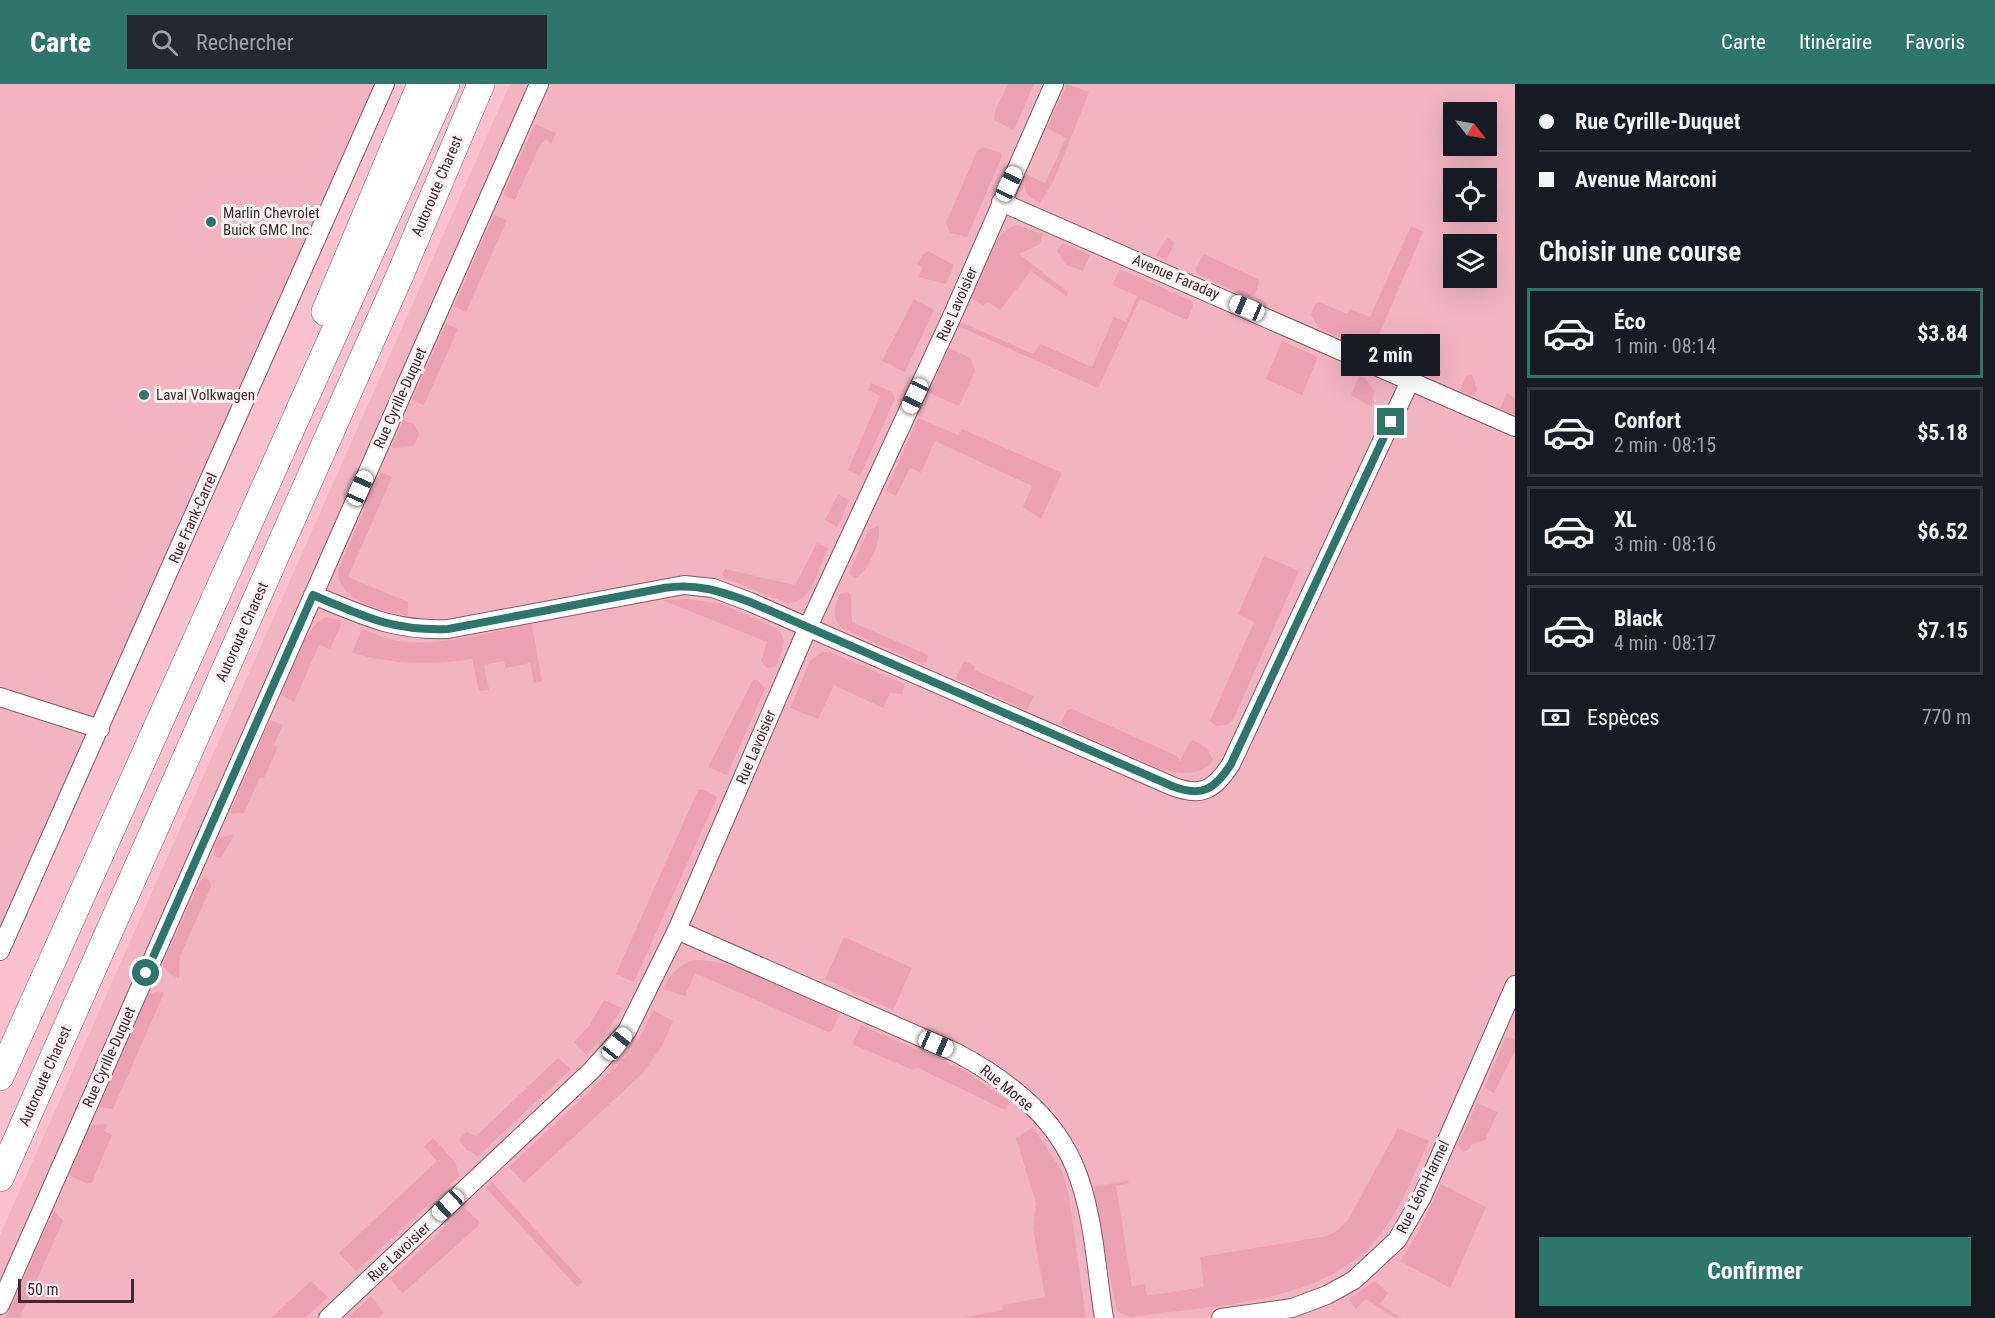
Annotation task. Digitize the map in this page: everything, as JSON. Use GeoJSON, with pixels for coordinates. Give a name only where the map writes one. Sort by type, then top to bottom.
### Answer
{"type":"FeatureCollection","features":[{"type":"Feature","properties":{"kind":"highway"},"geometry":{"type":"LineString","coordinates":[[238,552],[304,360],[421,84]]}},
{"type":"Feature","properties":{"kind":"highway"},"geometry":{"type":"LineString","coordinates":[[0,1077],[238,552],[446,84]]}},
{"type":"Feature","properties":{"kind":"highway","name":"Autoroute Charest"},"geometry":{"type":"LineString","coordinates":[[0,1178],[400,275],[481,84]]}},
{"type":"Feature","properties":{"kind":"highway"},"geometry":{"type":"LineString","coordinates":[[400,275],[495,84]]}},
{"type":"Feature","properties":{"kind":"street","name":"Rue Frank-Carrel"},"geometry":{"type":"LineString","coordinates":[[0,951],[385,84]]}},
{"type":"Feature","properties":{"kind":"street","name":"Rue Cyrille-Duquet"},"geometry":{"type":"LineString","coordinates":[[0,1305],[539,84]]}},
{"type":"Feature","properties":{"kind":"street","name":"Rue Lavoisier"},"geometry":{"type":"LineString","coordinates":[[328,1318],[606,1056],[627,1031],[677,930],[808,627],[949,322],[1054,84]]}},
{"type":"Feature","properties":{"kind":"street","name":"Avenue Faraday"},"geometry":{"type":"LineString","coordinates":[[1001,202],[1411,379],[1515,427]]}},
{"type":"Feature","properties":{"kind":"street"},"geometry":{"type":"LineString","coordinates":[[313,595],[394,627],[419,630],[448,629],[684,585],[713,588],[808,627],[1186,792],[1210,788],[1220,781],[1231,764],[1411,379]]}},
{"type":"Feature","properties":{"kind":"street"},"geometry":{"type":"LineString","coordinates":[[0,697],[100,729]]}},
{"type":"Feature","properties":{"kind":"street","name":"Rue Morse"},"geometry":{"type":"LineString","coordinates":[[677,930],[957,1053],[990,1070],[1022,1096],[1047,1123],[1073,1165],[1086,1209],[1104,1318]]}},
{"type":"Feature","properties":{"kind":"street","name":"Rue Léon-Harmel"},"geometry":{"type":"LineString","coordinates":[[1221,1318],[1292,1308],[1327,1295],[1354,1280],[1397,1240],[1422,1197],[1515,985]]}},
{"type":"Feature","properties":{"kind":"shaded area"},"geometry":{"type":"Polygon","coordinates":[[[0,84],[387,84],[0,927],[0,84]]]}},
{"type":"Feature","properties":{"kind":"shaded area"},"geometry":{"type":"Polygon","coordinates":[[[510,84],[1515,84],[1515,1318],[0,1318],[0,1235],[510,84]]]}},
{"type":"Feature","properties":{"kind":"shaded area"},"geometry":{"type":"Polygon","coordinates":[[[1008,84],[1034,84],[1015,128],[1011,129],[994,120],[995,111],[1008,84]]]}},
{"type":"Feature","properties":{"kind":"shaded area"},"geometry":{"type":"Polygon","coordinates":[[[1067,84],[1089,92],[1054,180],[1040,203],[1026,192],[1026,174],[1045,183],[1066,138],[1047,128],[1067,84]]]}},
{"type":"Feature","properties":{"kind":"shaded area"},"geometry":{"type":"Polygon","coordinates":[[[535,124],[556,133],[551,144],[546,139],[540,145],[515,200],[503,195],[535,124]]]}},
{"type":"Feature","properties":{"kind":"shaded area"},"geometry":{"type":"Polygon","coordinates":[[[983,147],[1001,153],[1002,157],[967,237],[950,233],[946,223],[977,151],[983,147]]]}},
{"type":"Feature","properties":{"kind":"shaded area"},"geometry":{"type":"Polygon","coordinates":[[[494,215],[507,220],[466,312],[454,306],[494,215]]]}},
{"type":"Feature","properties":{"kind":"shaded area"},"geometry":{"type":"Polygon","coordinates":[[[1018,225],[1043,234],[1040,244],[1019,254],[1068,292],[1066,296],[1031,271],[1000,310],[988,302],[983,305],[971,298],[983,267],[1001,235],[1009,228],[1018,225]]]}},
{"type":"Feature","properties":{"kind":"shaded area"},"geometry":{"type":"Polygon","coordinates":[[[1411,226],[1423,232],[1372,351],[1319,328],[1311,315],[1315,304],[1320,302],[1347,314],[1350,309],[1370,317],[1411,226]]]}},
{"type":"Feature","properties":{"kind":"shaded area"},"geometry":{"type":"Polygon","coordinates":[[[1168,237],[1175,243],[1166,260],[1156,255],[1168,237]]]}},
{"type":"Feature","properties":{"kind":"shaded area"},"geometry":{"type":"Polygon","coordinates":[[[1063,243],[1090,255],[1083,271],[1066,265],[1057,251],[1063,243]]]}},
{"type":"Feature","properties":{"kind":"shaded area"},"geometry":{"type":"Polygon","coordinates":[[[928,251],[954,265],[946,284],[918,277],[923,267],[917,264],[922,255],[928,251]]]}},
{"type":"Feature","properties":{"kind":"shaded area"},"geometry":{"type":"Polygon","coordinates":[[[1204,254],[1258,279],[1255,294],[1248,297],[1198,274],[1195,270],[1204,254]]]}},
{"type":"Feature","properties":{"kind":"shaded area"},"geometry":{"type":"Polygon","coordinates":[[[1120,269],[1192,301],[1193,307],[1187,320],[1140,299],[1098,388],[958,326],[961,322],[1033,354],[1041,344],[1092,367],[1114,317],[1126,322],[1137,296],[1112,285],[1120,269]]]}},
{"type":"Feature","properties":{"kind":"shaded area"},"geometry":{"type":"Polygon","coordinates":[[[914,299],[934,310],[905,372],[882,361],[914,299]]]}},
{"type":"Feature","properties":{"kind":"shaded area"},"geometry":{"type":"Polygon","coordinates":[[[446,324],[458,329],[424,405],[412,400],[446,324]]]}},
{"type":"Feature","properties":{"kind":"shaded area"},"geometry":{"type":"Polygon","coordinates":[[[1282,341],[1318,357],[1302,395],[1266,379],[1282,341]]]}},
{"type":"Feature","properties":{"kind":"shaded area"},"geometry":{"type":"Polygon","coordinates":[[[949,348],[971,358],[975,371],[959,406],[929,393],[949,348]]]}},
{"type":"Feature","properties":{"kind":"shaded area"},"geometry":{"type":"Polygon","coordinates":[[[1424,353],[1441,371],[1439,378],[1435,379],[1413,370],[1424,353]]]}},
{"type":"Feature","properties":{"kind":"shaded area"},"geometry":{"type":"Polygon","coordinates":[[[1472,374],[1477,390],[1473,396],[1460,391],[1466,376],[1472,374]]]}},
{"type":"Feature","properties":{"kind":"shaded area"},"geometry":{"type":"Polygon","coordinates":[[[1359,376],[1365,378],[1374,391],[1372,407],[1351,395],[1359,376]]]}},
{"type":"Feature","properties":{"kind":"shaded area"},"geometry":{"type":"Polygon","coordinates":[[[871,383],[892,392],[895,399],[860,476],[848,470],[880,396],[868,390],[871,383]]]}},
{"type":"Feature","properties":{"kind":"shaded area"},"geometry":{"type":"Polygon","coordinates":[[[1507,392],[1515,399],[1515,415],[1500,409],[1507,392]]]}},
{"type":"Feature","properties":{"kind":"shaded area"},"geometry":{"type":"Polygon","coordinates":[[[918,418],[958,435],[962,429],[1062,473],[1041,519],[1023,507],[1032,486],[935,441],[921,473],[910,468],[896,496],[886,491],[918,418]]]}},
{"type":"Feature","properties":{"kind":"shaded area"},"geometry":{"type":"Polygon","coordinates":[[[403,420],[414,424],[419,434],[414,446],[393,448],[391,447],[403,420]]]}},
{"type":"Feature","properties":{"kind":"shaded area"},"geometry":{"type":"Polygon","coordinates":[[[381,472],[392,477],[348,577],[408,602],[408,616],[363,603],[345,590],[340,581],[338,570],[381,472]]]}},
{"type":"Feature","properties":{"kind":"shaded area"},"geometry":{"type":"Polygon","coordinates":[[[838,494],[849,500],[837,527],[825,520],[838,494]]]}},
{"type":"Feature","properties":{"kind":"shaded area"},"geometry":{"type":"Polygon","coordinates":[[[878,526],[878,539],[873,556],[864,571],[854,578],[849,573],[868,530],[878,526]]]}},
{"type":"Feature","properties":{"kind":"shaded area"},"geometry":{"type":"Polygon","coordinates":[[[817,543],[828,548],[814,583],[803,598],[796,602],[787,603],[724,578],[722,574],[725,569],[795,585],[817,543]]]}},
{"type":"Feature","properties":{"kind":"shaded area"},"geometry":{"type":"Polygon","coordinates":[[[1264,556],[1299,571],[1233,720],[1227,725],[1216,726],[1210,721],[1254,622],[1238,614],[1264,556]]]}},
{"type":"Feature","properties":{"kind":"shaded area"},"geometry":{"type":"Polygon","coordinates":[[[848,592],[851,595],[852,622],[928,655],[927,662],[922,664],[842,628],[836,620],[835,608],[840,594],[848,592]]]}},
{"type":"Feature","properties":{"kind":"shaded area"},"geometry":{"type":"Polygon","coordinates":[[[689,599],[722,604],[778,629],[784,643],[776,666],[767,668],[761,661],[767,642],[662,600],[689,599]]]}},
{"type":"Feature","properties":{"kind":"shaded area"},"geometry":{"type":"Polygon","coordinates":[[[327,617],[343,621],[330,649],[319,645],[294,702],[281,695],[305,639],[319,621],[327,617]]]}},
{"type":"Feature","properties":{"kind":"shaded area"},"geometry":{"type":"Polygon","coordinates":[[[532,624],[542,681],[534,683],[530,663],[506,668],[504,661],[484,665],[489,690],[479,691],[472,659],[441,663],[412,663],[382,660],[352,653],[362,629],[398,641],[431,642],[465,638],[532,624]]]}},
{"type":"Feature","properties":{"kind":"shaded area"},"geometry":{"type":"Polygon","coordinates":[[[822,652],[830,652],[905,684],[902,694],[890,693],[883,708],[834,685],[818,719],[790,708],[810,661],[822,652]]]}},
{"type":"Feature","properties":{"kind":"shaded area"},"geometry":{"type":"Polygon","coordinates":[[[964,661],[975,666],[974,670],[1034,696],[1027,710],[956,679],[964,661]]]}},
{"type":"Feature","properties":{"kind":"shaded area"},"geometry":{"type":"Polygon","coordinates":[[[753,680],[758,680],[765,689],[727,775],[708,767],[753,680]]]}},
{"type":"Feature","properties":{"kind":"shaded area"},"geometry":{"type":"Polygon","coordinates":[[[1072,709],[1177,756],[1180,762],[1190,741],[1193,740],[1207,748],[1213,760],[1208,766],[1196,772],[1181,773],[1160,769],[1060,725],[1067,710],[1072,709]]]}},
{"type":"Feature","properties":{"kind":"shaded area"},"geometry":{"type":"Polygon","coordinates":[[[270,720],[283,725],[274,745],[278,747],[264,778],[260,777],[244,813],[232,814],[230,812],[270,720]]]}},
{"type":"Feature","properties":{"kind":"shaded area"},"geometry":{"type":"Polygon","coordinates":[[[702,789],[717,797],[634,982],[616,974],[698,790],[702,789]]]}},
{"type":"Feature","properties":{"kind":"shaded area"},"geometry":{"type":"Polygon","coordinates":[[[235,834],[221,858],[215,857],[213,849],[218,838],[235,834]]]}},
{"type":"Feature","properties":{"kind":"shaded area"},"geometry":{"type":"Polygon","coordinates":[[[205,878],[210,881],[211,887],[180,956],[179,978],[171,975],[162,965],[200,881],[205,878]]]}},
{"type":"Feature","properties":{"kind":"shaded area"},"geometry":{"type":"Polygon","coordinates":[[[844,937],[912,968],[893,1010],[825,979],[844,937]]]}},
{"type":"Feature","properties":{"kind":"shaded area"},"geometry":{"type":"Polygon","coordinates":[[[694,960],[728,965],[840,1013],[832,1031],[828,1032],[695,973],[685,996],[663,989],[675,971],[694,960]]]}},
{"type":"Feature","properties":{"kind":"shaded area"},"geometry":{"type":"Polygon","coordinates":[[[159,991],[164,993],[113,1109],[99,1107],[148,994],[159,991]]]}},
{"type":"Feature","properties":{"kind":"shaded area"},"geometry":{"type":"Polygon","coordinates":[[[604,1000],[622,1008],[603,1038],[586,1055],[574,1042],[590,1025],[604,1000]]]}},
{"type":"Feature","properties":{"kind":"shaded area"},"geometry":{"type":"Polygon","coordinates":[[[653,1010],[673,1021],[663,1044],[643,1073],[524,1183],[509,1167],[627,1056],[638,1041],[653,1010]]]}},
{"type":"Feature","properties":{"kind":"shaded area"},"geometry":{"type":"Polygon","coordinates":[[[861,1025],[965,1071],[1010,1102],[1005,1110],[918,1068],[913,1070],[854,1045],[853,1042],[861,1025]]]}},
{"type":"Feature","properties":{"kind":"shaded area"},"geometry":{"type":"Polygon","coordinates":[[[1506,1037],[1515,1040],[1515,1051],[1494,1093],[1484,1088],[1506,1037]]]}},
{"type":"Feature","properties":{"kind":"shaded area"},"geometry":{"type":"Polygon","coordinates":[[[558,1058],[571,1069],[478,1156],[467,1150],[459,1140],[466,1132],[476,1136],[558,1058]]]}},
{"type":"Feature","properties":{"kind":"shaded area"},"geometry":{"type":"Polygon","coordinates":[[[1477,1103],[1498,1112],[1485,1140],[1472,1144],[1468,1150],[1463,1152],[1458,1145],[1477,1103]]]}},
{"type":"Feature","properties":{"kind":"shaded area"},"geometry":{"type":"Polygon","coordinates":[[[105,1124],[108,1126],[103,1131],[112,1135],[92,1182],[87,1184],[69,1174],[90,1125],[105,1124]]]}},
{"type":"Feature","properties":{"kind":"shaded area"},"geometry":{"type":"Polygon","coordinates":[[[1033,1127],[1062,1171],[1069,1196],[1086,1318],[961,1318],[1003,1310],[1002,1305],[1045,1297],[1033,1228],[1036,1203],[1016,1138],[1033,1127]]]}},
{"type":"Feature","properties":{"kind":"shaded area"},"geometry":{"type":"Polygon","coordinates":[[[1398,1128],[1429,1141],[1414,1176],[1397,1210],[1383,1231],[1360,1255],[1332,1274],[1301,1288],[1232,1304],[1130,1317],[1120,1313],[1116,1307],[1093,1190],[1095,1186],[1128,1181],[1129,1183],[1116,1186],[1132,1286],[1145,1284],[1147,1296],[1204,1287],[1200,1257],[1327,1236],[1338,1230],[1348,1220],[1398,1128]]]}},
{"type":"Feature","properties":{"kind":"shaded area"},"geometry":{"type":"Polygon","coordinates":[[[433,1138],[455,1162],[459,1176],[356,1271],[339,1253],[437,1161],[424,1147],[433,1138]]]}},
{"type":"Feature","properties":{"kind":"shaded area"},"geometry":{"type":"Polygon","coordinates":[[[492,1182],[583,1282],[577,1287],[486,1188],[492,1182]]]}},
{"type":"Feature","properties":{"kind":"shaded area"},"geometry":{"type":"Polygon","coordinates":[[[1441,1184],[1486,1207],[1450,1288],[1400,1261],[1419,1231],[1441,1184]]]}},
{"type":"Feature","properties":{"kind":"shaded area"},"geometry":{"type":"Polygon","coordinates":[[[465,1208],[479,1222],[478,1226],[403,1293],[390,1279],[465,1208]]]}},
{"type":"Feature","properties":{"kind":"shaded area"},"geometry":{"type":"Polygon","coordinates":[[[54,1210],[63,1221],[20,1318],[6,1318],[54,1210]]]}},
{"type":"Feature","properties":{"kind":"shaded area"},"geometry":{"type":"Polygon","coordinates":[[[311,1281],[328,1297],[305,1318],[271,1318],[311,1281]]]}},
{"type":"Feature","properties":{"kind":"shaded area"},"geometry":{"type":"Polygon","coordinates":[[[1375,1281],[1388,1293],[1380,1304],[1401,1318],[1395,1318],[1366,1299],[1356,1309],[1349,1299],[1375,1281]]]}},
{"type":"Feature","properties":{"kind":"shaded area"},"geometry":{"type":"Polygon","coordinates":[[[371,1296],[384,1313],[379,1318],[348,1318],[371,1296]]]}},
{"type":"Feature","properties":{"kind":"place","name":"Marlin Chevrolet Buick GMC Inc."},"geometry":{"type":"Point","coordinates":[211,222]}},
{"type":"Feature","properties":{"kind":"place","name":"Laval Volkwagen"},"geometry":{"type":"Point","coordinates":[144,395]}},
{"type":"Feature","properties":{"kind":"route"},"geometry":{"type":"LineString","coordinates":[[146,973],[313,595],[394,627],[419,630],[448,629],[684,585],[713,588],[1186,792],[1198,791],[1210,788],[1220,781],[1231,764],[1391,422]]}}]}
